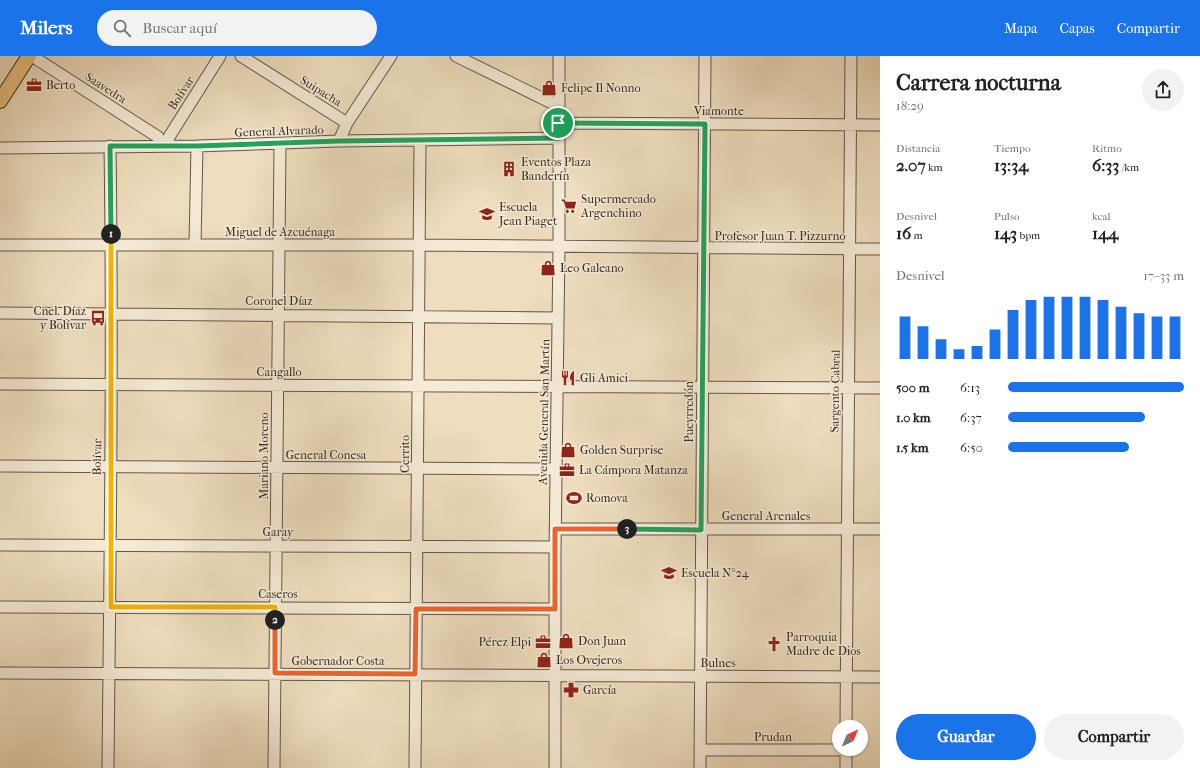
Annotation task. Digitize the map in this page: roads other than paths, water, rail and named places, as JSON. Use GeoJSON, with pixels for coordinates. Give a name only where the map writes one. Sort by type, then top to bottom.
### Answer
{"type":"FeatureCollection","features":[{"type":"Feature","properties":{"kind":"main road"},"geometry":{"type":"LineString","coordinates":[[0,101],[31,56]]}},
{"type":"Feature","properties":{"kind":"street","name":"Saavedra"},"geometry":{"type":"LineString","coordinates":[[31,56],[158,137],[163,146]]}},
{"type":"Feature","properties":{"kind":"street","name":"Bolívar"},"geometry":{"type":"LineString","coordinates":[[163,146],[220,56]]}},
{"type":"Feature","properties":{"kind":"street","name":"Suipacha"},"geometry":{"type":"LineString","coordinates":[[241,56],[347,123]]}},
{"type":"Feature","properties":{"kind":"street"},"geometry":{"type":"LineString","coordinates":[[339,141],[347,123],[391,56]]}},
{"type":"Feature","properties":{"kind":"street"},"geometry":{"type":"LineString","coordinates":[[456,56],[558,106]]}},
{"type":"Feature","properties":{"kind":"street","name":"Avenida General San Martín"},"geometry":{"type":"LineString","coordinates":[[555,768],[555,529],[559,247],[559,56]]}},
{"type":"Feature","properties":{"kind":"street","name":"Pueyrredón"},"geometry":{"type":"LineString","coordinates":[[700,768],[705,56]]}},
{"type":"Feature","properties":{"kind":"street","name":"Sargento Cabral"},"geometry":{"type":"LineString","coordinates":[[846,720],[851,56]]}},
{"type":"Feature","properties":{"kind":"street","name":"Viamonte"},"geometry":{"type":"LineString","coordinates":[[558,123],[880,125]]}},
{"type":"Feature","properties":{"kind":"street","name":"General Alvarado"},"geometry":{"type":"LineString","coordinates":[[0,148],[280,145],[339,141],[559,138]]}},
{"type":"Feature","properties":{"kind":"street","name":"Cerrito"},"geometry":{"type":"LineString","coordinates":[[415,768],[420,141]]}},
{"type":"Feature","properties":{"kind":"street","name":"Mariano Moreno"},"geometry":{"type":"LineString","coordinates":[[274,768],[277,385],[280,314],[280,145]]}},
{"type":"Feature","properties":{"kind":"street","name":"Bolívar"},"geometry":{"type":"LineString","coordinates":[[108,768],[111,607],[110,467],[112,315],[110,146]]}},
{"type":"Feature","properties":{"kind":"street"},"geometry":{"type":"LineString","coordinates":[[195,245],[197,146]]}},
{"type":"Feature","properties":{"kind":"street","name":"Miguel de Azcuénaga"},"geometry":{"type":"LineString","coordinates":[[0,245],[418,245],[559,247]]}},
{"type":"Feature","properties":{"kind":"street","name":"Profesor Juan T. Pizzurno"},"geometry":{"type":"LineString","coordinates":[[559,247],[880,249]]}},
{"type":"Feature","properties":{"kind":"street","name":"Coronel Díaz"},"geometry":{"type":"LineString","coordinates":[[0,313],[112,315],[280,314],[558,318]]}},
{"type":"Feature","properties":{"kind":"street","name":"Cangallo"},"geometry":{"type":"LineString","coordinates":[[0,384],[880,388]]}},
{"type":"Feature","properties":{"kind":"street","name":"General Conesa"},"geometry":{"type":"LineString","coordinates":[[0,466],[556,469]]}},
{"type":"Feature","properties":{"kind":"street","name":"General Arenales"},"geometry":{"type":"LineString","coordinates":[[555,529],[880,529]]}},
{"type":"Feature","properties":{"kind":"street","name":"Garay"},"geometry":{"type":"LineString","coordinates":[[0,544],[110,546],[416,545],[555,547]]}},
{"type":"Feature","properties":{"kind":"street","name":"Caseros"},"geometry":{"type":"LineString","coordinates":[[0,607],[555,609]]}},
{"type":"Feature","properties":{"kind":"street","name":"Gobernador Costa"},"geometry":{"type":"LineString","coordinates":[[0,673],[109,675],[275,673],[556,675]]}},
{"type":"Feature","properties":{"kind":"street","name":"Bulnes"},"geometry":{"type":"LineString","coordinates":[[556,675],[880,677]]}},
{"type":"Feature","properties":{"kind":"street","name":"Prudan"},"geometry":{"type":"LineString","coordinates":[[701,750],[832,749]]}},
{"type":"Feature","properties":{"kind":"street"},"geometry":{"type":"LineString","coordinates":[[846,756],[846,768]]}},
{"type":"Feature","properties":{"kind":"place","name":"Berto"},"geometry":{"type":"Point","coordinates":[34,85]}},
{"type":"Feature","properties":{"kind":"place","name":"Felipe Il Nonno"},"geometry":{"type":"Point","coordinates":[549,88]}},
{"type":"Feature","properties":{"kind":"place","name":"Eventos Plaza Banderín"},"geometry":{"type":"Point","coordinates":[509,169]}},
{"type":"Feature","properties":{"kind":"place","name":"Supermercado Argenchino"},"geometry":{"type":"Point","coordinates":[569,206]}},
{"type":"Feature","properties":{"kind":"place","name":"Escuela Jean Piaget"},"geometry":{"type":"Point","coordinates":[487,214]}},
{"type":"Feature","properties":{"kind":"place","name":"Leo Galeano"},"geometry":{"type":"Point","coordinates":[548,268]}},
{"type":"Feature","properties":{"kind":"place","name":"Cnel. Díaz y Bolívar"},"geometry":{"type":"Point","coordinates":[98,318]}},
{"type":"Feature","properties":{"kind":"place","name":"Gli Amici"},"geometry":{"type":"Point","coordinates":[568,378]}},
{"type":"Feature","properties":{"kind":"place","name":"Golden Surprise"},"geometry":{"type":"Point","coordinates":[568,450]}},
{"type":"Feature","properties":{"kind":"place","name":"La Cámpora Matanza"},"geometry":{"type":"Point","coordinates":[567,470]}},
{"type":"Feature","properties":{"kind":"place","name":"Romova"},"geometry":{"type":"Point","coordinates":[574,498]}},
{"type":"Feature","properties":{"kind":"place","name":"Escuela N°24"},"geometry":{"type":"Point","coordinates":[669,573]}},
{"type":"Feature","properties":{"kind":"place","name":"Don Juan"},"geometry":{"type":"Point","coordinates":[566,641]}},
{"type":"Feature","properties":{"kind":"place","name":"Pérez Elpi"},"geometry":{"type":"Point","coordinates":[543,642]}},
{"type":"Feature","properties":{"kind":"place","name":"Parroquia Madre de Dios"},"geometry":{"type":"Point","coordinates":[774,644]}},
{"type":"Feature","properties":{"kind":"place","name":"Los Ovejeros"},"geometry":{"type":"Point","coordinates":[544,660]}},
{"type":"Feature","properties":{"kind":"place","name":"García"},"geometry":{"type":"Point","coordinates":[571,690]}}]}
